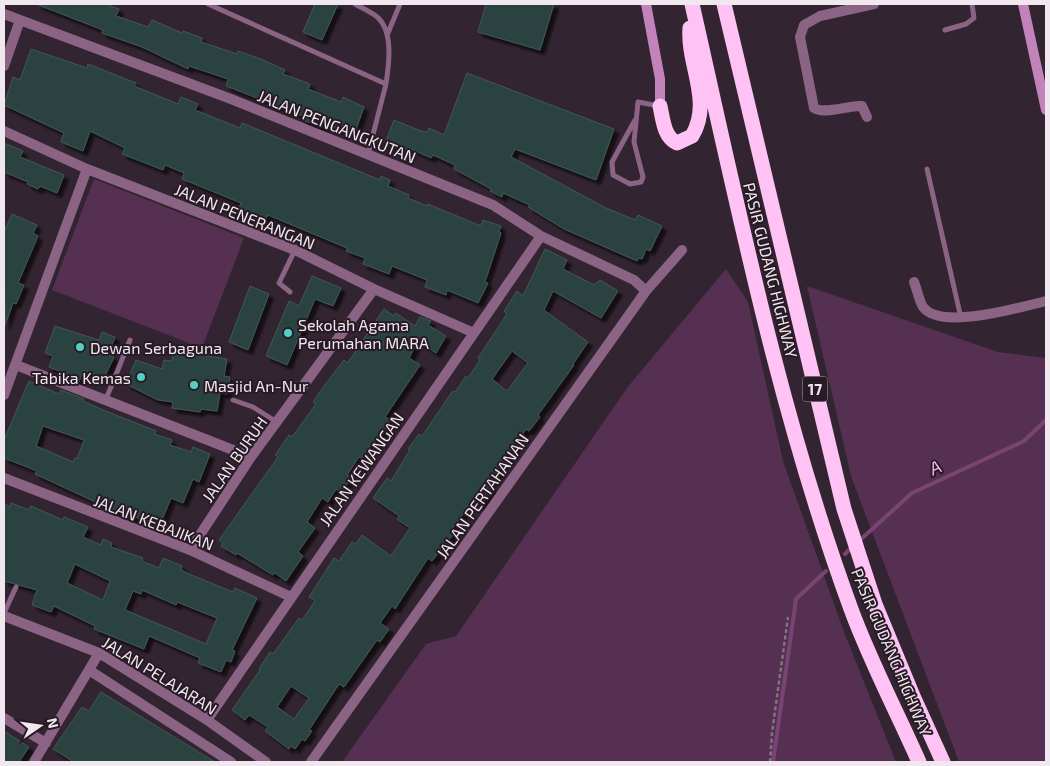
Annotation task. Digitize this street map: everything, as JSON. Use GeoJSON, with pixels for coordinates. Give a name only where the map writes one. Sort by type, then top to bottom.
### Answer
{"type":"FeatureCollection","features":[{"type":"Feature","properties":{"kind":"highway","name":"PASIR GUDANG HIGHWAY"},"geometry":{"type":"LineString","coordinates":[[724,4],[844,509],[875,604],[943,762]]}},
{"type":"Feature","properties":{"kind":"highway"},"geometry":{"type":"LineString","coordinates":[[660,106],[664,127],[670,140],[677,143],[692,136],[700,116],[701,100],[689,40],[692,5]]}},
{"type":"Feature","properties":{"kind":"highway","name":"PASIR GUDANG HIGHWAY"},"geometry":{"type":"LineString","coordinates":[[692,5],[767,333],[819,514],[852,611],[919,762]]}},
{"type":"Feature","properties":{"kind":"street"},"geometry":{"type":"LineString","coordinates":[[646,4],[660,79],[660,106]]}},
{"type":"Feature","properties":{"kind":"street"},"geometry":{"type":"LineString","coordinates":[[867,117],[862,106],[850,105],[823,112],[814,108],[800,37],[804,25],[820,16],[874,4]]}},
{"type":"Feature","properties":{"kind":"street"},"geometry":{"type":"LineString","coordinates":[[1023,4],[1046,110]]}},
{"type":"Feature","properties":{"kind":"street","name":"JALAN PENGANGKUTAN"},"geometry":{"type":"LineString","coordinates":[[4,14],[231,99],[493,205],[541,236],[634,280],[646,291]]}},
{"type":"Feature","properties":{"kind":"street"},"geometry":{"type":"LineString","coordinates":[[4,66],[20,20]]}},
{"type":"Feature","properties":{"kind":"street","name":"JALAN PENERANGAN"},"geometry":{"type":"LineString","coordinates":[[4,131],[87,170],[295,250],[374,290],[474,334]]}},
{"type":"Feature","properties":{"kind":"street"},"geometry":{"type":"LineString","coordinates":[[4,395],[87,170]]}},
{"type":"Feature","properties":{"kind":"street","name":"JALAN KEWANGAN"},"geometry":{"type":"LineString","coordinates":[[207,720],[541,236]]}},
{"type":"Feature","properties":{"kind":"street","name":"JALAN PERTAHANAN"},"geometry":{"type":"LineString","coordinates":[[311,762],[646,291],[682,250]]}},
{"type":"Feature","properties":{"kind":"street"},"geometry":{"type":"LineString","coordinates":[[914,282],[923,307],[930,313],[961,318],[989,315],[1046,301]]}},
{"type":"Feature","properties":{"kind":"street","name":"JALAN BURUH"},"geometry":{"type":"LineString","coordinates":[[190,550],[251,457],[374,290]]}},
{"type":"Feature","properties":{"kind":"street"},"geometry":{"type":"LineString","coordinates":[[16,365],[251,457]]}},
{"type":"Feature","properties":{"kind":"street","name":"JALAN KEBAJIKAN"},"geometry":{"type":"LineString","coordinates":[[4,478],[190,550],[291,597]]}},
{"type":"Feature","properties":{"kind":"street","name":"JALAN PELAJARAN"},"geometry":{"type":"LineString","coordinates":[[4,615],[98,653],[207,720],[266,762]]}},
{"type":"Feature","properties":{"kind":"street"},"geometry":{"type":"LineString","coordinates":[[34,762],[98,653]]}},
{"type":"Feature","properties":{"kind":"street"},"geometry":{"type":"LineString","coordinates":[[89,670],[231,762]]}},
{"type":"Feature","properties":{"kind":"street"},"geometry":{"type":"LineString","coordinates":[[4,718],[46,743]]}},
{"type":"Feature","properties":{"kind":"lane"},"geometry":{"type":"LineString","coordinates":[[208,4],[386,84]]}},
{"type":"Feature","properties":{"kind":"lane"},"geometry":{"type":"LineString","coordinates":[[355,4],[377,17],[388,33]]}},
{"type":"Feature","properties":{"kind":"lane"},"geometry":{"type":"LineString","coordinates":[[368,154],[386,84],[388,33],[400,4]]}},
{"type":"Feature","properties":{"kind":"lane"},"geometry":{"type":"LineString","coordinates":[[945,30],[971,21],[974,18],[972,4]]}},
{"type":"Feature","properties":{"kind":"lane"},"geometry":{"type":"LineString","coordinates":[[635,120],[612,162],[613,175],[630,184],[641,182],[643,176],[634,142],[638,102],[660,106]]}},
{"type":"Feature","properties":{"kind":"lane"},"geometry":{"type":"LineString","coordinates":[[927,169],[961,318]]}},
{"type":"Feature","properties":{"kind":"lane"},"geometry":{"type":"LineString","coordinates":[[290,292],[279,283],[295,250]]}},
{"type":"Feature","properties":{"kind":"lane"},"geometry":{"type":"LineString","coordinates":[[106,399],[130,340]]}},
{"type":"Feature","properties":{"kind":"lane"},"geometry":{"type":"LineString","coordinates":[[233,400],[254,408],[277,423]]}},
{"type":"Feature","properties":{"kind":"lane"},"geometry":{"type":"LineString","coordinates":[[4,615],[16,587]]}},
{"type":"Feature","properties":{"kind":"path"},"geometry":{"type":"LineString","coordinates":[[770,762],[772,733],[788,617]]}},
{"type":"Feature","properties":{"kind":"shaded area"},"geometry":{"type":"Polygon","coordinates":[[[94,179],[244,238],[202,348],[52,290],[94,179]]]}},
{"type":"Feature","properties":{"kind":"shaded area"},"geometry":{"type":"Polygon","coordinates":[[[726,269],[748,302],[783,461],[844,632],[896,762],[342,762],[426,644],[456,636],[627,388],[726,269]]]}},
{"type":"Feature","properties":{"kind":"shaded area"},"geometry":{"type":"Polygon","coordinates":[[[807,286],[998,352],[1046,358],[1046,762],[959,762],[851,476],[807,286]]]}},
{"type":"Feature","properties":{"kind":"building"},"geometry":{"type":"Polygon","coordinates":[[[36,4],[105,4],[119,9],[116,16],[148,27],[152,20],[182,33],[183,31],[202,38],[201,42],[237,54],[238,51],[261,59],[285,70],[283,74],[310,84],[308,89],[341,102],[343,97],[364,107],[354,135],[327,125],[326,127],[318,126],[301,119],[303,116],[226,86],[228,79],[189,66],[188,69],[142,47],[102,33],[103,30],[36,4]]]}},
{"type":"Feature","properties":{"kind":"building"},"geometry":{"type":"Polygon","coordinates":[[[315,4],[338,4],[322,40],[303,32],[315,4]]]}},
{"type":"Feature","properties":{"kind":"building"},"geometry":{"type":"Polygon","coordinates":[[[486,4],[554,4],[540,50],[478,32],[486,4]]]}},
{"type":"Feature","properties":{"kind":"building"},"geometry":{"type":"Polygon","coordinates":[[[31,49],[87,68],[88,64],[136,83],[134,86],[178,104],[181,97],[198,104],[195,110],[240,128],[242,123],[380,180],[381,176],[390,180],[388,186],[409,195],[408,198],[427,206],[428,204],[481,226],[483,220],[501,226],[499,232],[501,233],[485,282],[488,283],[478,303],[447,290],[446,295],[425,287],[427,280],[392,266],[389,274],[363,264],[365,258],[346,251],[347,248],[268,215],[265,220],[239,208],[241,203],[182,179],[184,173],[165,165],[163,170],[122,154],[125,148],[90,131],[83,151],[61,142],[64,133],[4,105],[13,77],[20,80],[31,49]]]}},
{"type":"Feature","properties":{"kind":"building"},"geometry":{"type":"Polygon","coordinates":[[[467,73],[614,129],[596,180],[515,149],[511,157],[606,208],[635,220],[638,215],[662,226],[650,251],[646,249],[642,259],[639,258],[637,261],[564,229],[528,207],[530,205],[503,193],[502,197],[490,191],[491,189],[454,169],[455,165],[433,155],[431,158],[411,149],[409,153],[385,144],[394,120],[421,131],[427,132],[429,128],[444,135],[467,73]]]}},
{"type":"Feature","properties":{"kind":"building"},"geometry":{"type":"Polygon","coordinates":[[[4,143],[23,151],[20,157],[64,175],[57,193],[40,186],[38,189],[27,184],[28,182],[4,172],[4,143]]]}},
{"type":"Feature","properties":{"kind":"building"},"geometry":{"type":"Polygon","coordinates":[[[12,214],[37,225],[33,233],[38,236],[18,283],[24,285],[16,304],[13,303],[5,325],[4,232],[12,214]]]}},
{"type":"Feature","properties":{"kind":"building"},"geometry":{"type":"Polygon","coordinates":[[[545,249],[567,260],[563,269],[594,285],[600,280],[618,291],[601,318],[553,291],[544,310],[588,342],[538,415],[540,417],[529,431],[526,429],[489,485],[493,489],[480,507],[473,501],[452,529],[456,531],[432,561],[428,558],[395,609],[392,606],[380,623],[389,629],[380,642],[377,640],[344,687],[339,684],[309,730],[312,731],[305,741],[302,739],[295,749],[291,746],[289,749],[265,731],[268,727],[249,715],[245,720],[232,710],[270,652],[273,654],[299,618],[302,620],[315,601],[309,597],[334,558],[339,561],[352,542],[356,544],[362,535],[391,556],[410,528],[397,519],[399,516],[373,498],[387,478],[391,481],[410,450],[408,449],[419,434],[422,436],[452,392],[456,391],[466,376],[468,378],[480,360],[478,358],[507,314],[504,311],[517,291],[523,296],[545,249]],[[512,351],[492,379],[507,391],[528,363],[512,351]],[[291,686],[277,707],[294,719],[309,698],[291,686]]]}},
{"type":"Feature","properties":{"kind":"building","name":"Sekolah Agama Perumahan MARA"},"geometry":{"type":"Polygon","coordinates":[[[312,276],[341,288],[333,306],[315,299],[287,365],[266,356],[289,301],[299,306],[312,276]]]}},
{"type":"Feature","properties":{"kind":"building","name":"Sekolah Agama Perumahan MARA"},"geometry":{"type":"Polygon","coordinates":[[[250,286],[269,294],[248,350],[229,342],[250,286]]]}},
{"type":"Feature","properties":{"kind":"building"},"geometry":{"type":"Polygon","coordinates":[[[384,309],[394,316],[396,313],[415,326],[420,317],[431,321],[428,325],[446,336],[436,353],[418,341],[409,358],[420,365],[385,417],[391,420],[375,444],[372,443],[361,459],[359,457],[347,475],[351,478],[341,493],[336,489],[328,502],[322,498],[307,522],[315,528],[298,552],[303,556],[286,581],[275,573],[273,575],[237,553],[236,555],[221,546],[223,543],[219,540],[278,457],[275,455],[289,435],[292,437],[316,404],[313,402],[324,386],[344,360],[347,363],[351,358],[384,309]]]}},
{"type":"Feature","properties":{"kind":"building","name":"Dewan Serbaguna"},"geometry":{"type":"Polygon","coordinates":[[[55,326],[99,340],[102,332],[115,337],[108,355],[114,357],[104,378],[83,370],[79,382],[66,377],[67,374],[49,367],[53,356],[45,353],[55,326]]]}},
{"type":"Feature","properties":{"kind":"building","name":"Masjid An-Nur"},"geometry":{"type":"Polygon","coordinates":[[[173,351],[227,359],[224,376],[230,377],[227,394],[220,393],[217,411],[201,409],[200,412],[172,408],[173,402],[158,400],[126,384],[136,360],[162,369],[164,360],[172,361],[173,351]]]}},
{"type":"Feature","properties":{"kind":"building"},"geometry":{"type":"Polygon","coordinates":[[[29,381],[59,394],[61,390],[84,399],[83,401],[103,410],[156,431],[155,434],[172,440],[170,445],[191,452],[193,447],[210,454],[199,482],[193,479],[183,503],[171,498],[159,527],[133,516],[132,519],[35,474],[37,471],[4,458],[4,440],[29,381]],[[43,426],[36,446],[73,462],[75,458],[77,459],[84,440],[43,426]]]}},
{"type":"Feature","properties":{"kind":"building"},"geometry":{"type":"Polygon","coordinates":[[[11,503],[29,510],[31,506],[63,520],[64,517],[88,527],[83,537],[101,545],[103,539],[112,543],[111,547],[143,558],[142,561],[159,568],[163,558],[182,566],[181,570],[189,574],[233,592],[235,588],[257,598],[232,650],[235,651],[231,662],[226,660],[221,672],[198,663],[200,658],[149,636],[144,649],[94,629],[95,626],[54,606],[51,612],[32,605],[37,590],[4,581],[4,504],[10,507],[11,503]],[[75,564],[67,583],[103,600],[110,581],[75,564]],[[142,590],[141,594],[133,591],[125,610],[206,644],[217,618],[177,602],[176,605],[142,590]]]}},
{"type":"Feature","properties":{"kind":"building"},"geometry":{"type":"Polygon","coordinates":[[[101,692],[215,762],[74,762],[53,749],[82,707],[89,711],[101,692]]]}},
{"type":"Feature","properties":{"kind":"building"},"geometry":{"type":"Polygon","coordinates":[[[4,731],[29,747],[19,762],[4,762],[4,731]]]}},
{"type":"Feature","properties":{"kind":"waterway","name":"A"},"geometry":{"type":"LineString","coordinates":[[859,541],[912,493],[1024,441],[1046,420]]}},
{"type":"Feature","properties":{"kind":"waterway","name":"A"},"geometry":{"type":"LineString","coordinates":[[845,554],[852,547]]}},
{"type":"Feature","properties":{"kind":"waterway","name":"A"},"geometry":{"type":"LineString","coordinates":[[773,762],[796,599],[826,571]]}},
{"type":"Feature","properties":{"kind":"place","name":"Sekolah Agama Perumahan MARA"},"geometry":{"type":"Point","coordinates":[288,333]}},
{"type":"Feature","properties":{"kind":"place","name":"Dewan Serbaguna"},"geometry":{"type":"Point","coordinates":[80,347]}},
{"type":"Feature","properties":{"kind":"place","name":"Tabika Kemas"},"geometry":{"type":"Point","coordinates":[141,377]}},
{"type":"Feature","properties":{"kind":"place","name":"Masjid An-Nur"},"geometry":{"type":"Point","coordinates":[194,385]}}]}
